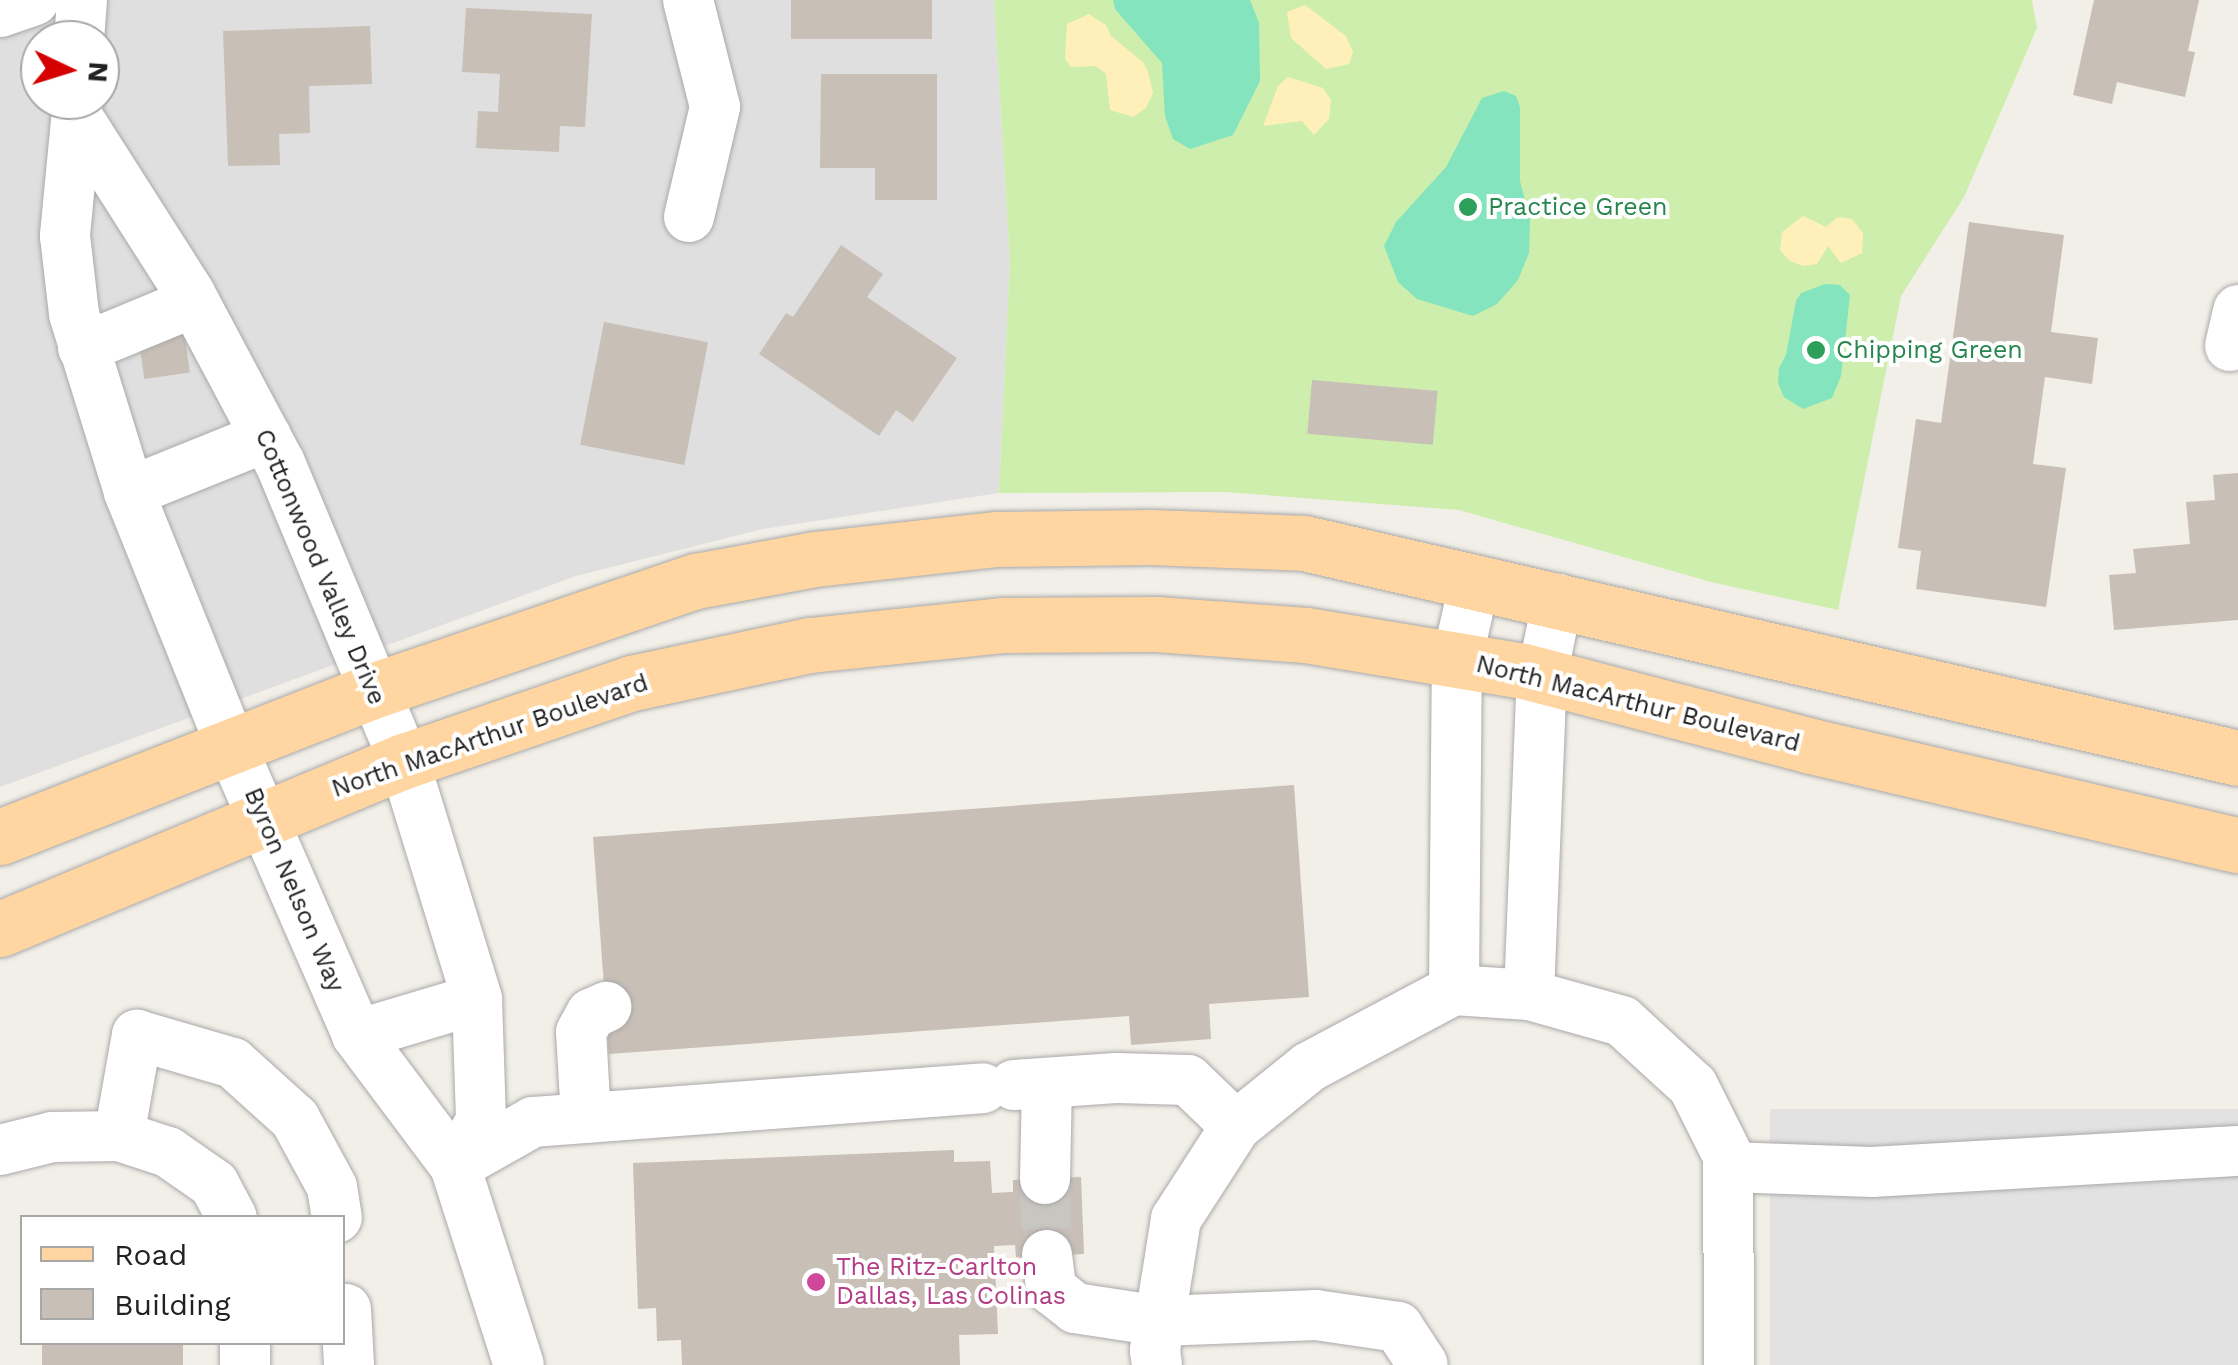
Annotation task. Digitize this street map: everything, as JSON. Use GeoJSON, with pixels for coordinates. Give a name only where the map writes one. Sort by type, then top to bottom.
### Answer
{"type":"FeatureCollection","features":[{"type":"Feature","properties":{"kind":"main road"},"geometry":{"type":"LineString","coordinates":[[0,836],[372,691],[696,581],[814,560],[997,539],[1151,537],[1304,542],[2238,758]]}},
{"type":"Feature","properties":{"kind":"main road","name":"North MacArthur Boulevard"},"geometry":{"type":"LineString","coordinates":[[0,929],[404,761],[632,683],[810,645],[1004,625],[1156,624],[1250,631],[1456,660],[1542,676],[1811,746],[2238,845]]}},
{"type":"Feature","properties":{"kind":"street"},"geometry":{"type":"LineString","coordinates":[[0,12],[34,0]]}},
{"type":"Feature","properties":{"kind":"street"},"geometry":{"type":"LineString","coordinates":[[688,0],[715,107],[689,217]]}},
{"type":"Feature","properties":{"kind":"street","name":"Cottonwood Valley Drive"},"geometry":{"type":"LineString","coordinates":[[77,120],[66,236],[74,314],[129,492],[230,746]]}},
{"type":"Feature","properties":{"kind":"street","name":"Cottonwood Valley Drive"},"geometry":{"type":"LineString","coordinates":[[85,120],[194,302],[266,436],[404,761]]}},
{"type":"Feature","properties":{"kind":"street"},"geometry":{"type":"LineString","coordinates":[[83,348],[194,302]]}},
{"type":"Feature","properties":{"kind":"street"},"geometry":{"type":"LineString","coordinates":[[129,492],[266,436]]}},
{"type":"Feature","properties":{"kind":"street"},"geometry":{"type":"LineString","coordinates":[[1454,990],[1456,660],[1475,581]]}},
{"type":"Feature","properties":{"kind":"street"},"geometry":{"type":"LineString","coordinates":[[1529,995],[1542,676],[1558,599]]}},
{"type":"Feature","properties":{"kind":"street","name":"Byron Nelson Way"},"geometry":{"type":"LineString","coordinates":[[230,746],[356,1034],[455,1166],[519,1365]]}},
{"type":"Feature","properties":{"kind":"street"},"geometry":{"type":"LineString","coordinates":[[404,761],[476,998],[481,1121],[455,1166]]}},
{"type":"Feature","properties":{"kind":"street"},"geometry":{"type":"LineString","coordinates":[[1158,1343],[1176,1219],[1236,1126],[1309,1067],[1454,990],[1529,995],[1622,1021],[1693,1086],[1728,1156],[1729,1365]]}},
{"type":"Feature","properties":{"kind":"street"},"geometry":{"type":"LineString","coordinates":[[356,1034],[476,998]]}},
{"type":"Feature","properties":{"kind":"street"},"geometry":{"type":"LineString","coordinates":[[586,1118],[581,1032],[591,1014],[606,1007]]}},
{"type":"Feature","properties":{"kind":"street"},"geometry":{"type":"LineString","coordinates":[[120,1136],[137,1035],[233,1063],[295,1119],[332,1187],[336,1215]]}},
{"type":"Feature","properties":{"kind":"street"},"geometry":{"type":"LineString","coordinates":[[455,1166],[533,1122],[1015,1085],[1185,1060],[1236,1126]]}},
{"type":"Feature","properties":{"kind":"street"},"geometry":{"type":"LineString","coordinates":[[1015,1085],[1045,1178]]}},
{"type":"Feature","properties":{"kind":"street"},"geometry":{"type":"LineString","coordinates":[[0,1150],[52,1137],[120,1136],[168,1152],[214,1184],[230,1215]]}},
{"type":"Feature","properties":{"kind":"street"},"geometry":{"type":"LineString","coordinates":[[1728,1167],[1872,1172],[2238,1150]]}},
{"type":"Feature","properties":{"kind":"street"},"geometry":{"type":"LineString","coordinates":[[1046,1256],[1051,1289],[1075,1308],[1158,1343],[1316,1315],[1398,1327],[1424,1365]]}},
{"type":"Feature","properties":{"kind":"street"},"geometry":{"type":"LineString","coordinates":[[345,1301],[349,1365]]}},
{"type":"Feature","properties":{"kind":"shaded area"},"geometry":{"type":"Polygon","coordinates":[[[0,0],[994,0],[1010,261],[999,493],[763,529],[576,576],[0,787],[0,0]]]}},
{"type":"Feature","properties":{"kind":"shaded area"},"geometry":{"type":"Polygon","coordinates":[[[1770,1109],[2238,1109],[2238,1365],[1770,1365],[1770,1109]]]}},
{"type":"Feature","properties":{"kind":"green space"},"geometry":{"type":"Polygon","coordinates":[[[994,0],[2032,0],[2037,28],[1964,197],[1901,296],[1838,610],[1711,582],[1459,510],[1225,492],[999,493],[1010,261],[994,0]]]}},
{"type":"Feature","properties":{"kind":"green space"},"geometry":{"type":"Polygon","coordinates":[[[1113,0],[1250,0],[1259,23],[1260,81],[1233,135],[1190,149],[1173,139],[1165,116],[1162,63],[1115,9],[1113,0]]]}},
{"type":"Feature","properties":{"kind":"green space","name":"Practice Green"},"geometry":{"type":"Polygon","coordinates":[[[1504,91],[1516,96],[1520,107],[1520,181],[1530,220],[1529,253],[1518,280],[1497,304],[1473,316],[1417,299],[1398,282],[1384,246],[1396,222],[1446,167],[1482,98],[1504,91]]]}},
{"type":"Feature","properties":{"kind":"green space","name":"Chipping Green"},"geometry":{"type":"Polygon","coordinates":[[[1825,284],[1840,285],[1850,295],[1841,376],[1832,398],[1803,409],[1784,397],[1778,383],[1779,368],[1786,355],[1796,301],[1801,293],[1825,284]]]}},
{"type":"Feature","properties":{"kind":"sand"},"geometry":{"type":"Polygon","coordinates":[[[1305,5],[1346,36],[1353,52],[1349,64],[1326,69],[1291,38],[1287,12],[1305,5]]]}},
{"type":"Feature","properties":{"kind":"sand"},"geometry":{"type":"Polygon","coordinates":[[[1089,14],[1106,25],[1111,36],[1143,62],[1148,72],[1153,93],[1146,108],[1133,117],[1110,110],[1106,74],[1096,66],[1071,67],[1065,59],[1067,24],[1089,14]]]}},
{"type":"Feature","properties":{"kind":"sand"},"geometry":{"type":"Polygon","coordinates":[[[1288,77],[1323,88],[1331,100],[1329,119],[1314,135],[1302,121],[1263,126],[1278,86],[1288,77]]]}},
{"type":"Feature","properties":{"kind":"sand"},"geometry":{"type":"Polygon","coordinates":[[[1803,216],[1826,227],[1838,217],[1852,219],[1863,233],[1862,253],[1841,263],[1828,246],[1817,264],[1803,266],[1790,261],[1780,250],[1782,232],[1803,216]]]}},
{"type":"Feature","properties":{"kind":"building"},"geometry":{"type":"Polygon","coordinates":[[[791,0],[932,0],[932,39],[791,39],[791,0]]]}},
{"type":"Feature","properties":{"kind":"building"},"geometry":{"type":"Polygon","coordinates":[[[2094,0],[2199,0],[2188,51],[2195,52],[2185,97],[2117,82],[2112,104],[2073,95],[2094,0]]]}},
{"type":"Feature","properties":{"kind":"building"},"geometry":{"type":"Polygon","coordinates":[[[466,8],[592,14],[585,127],[560,126],[559,152],[476,148],[478,111],[498,112],[500,74],[462,72],[466,8]]]}},
{"type":"Feature","properties":{"kind":"building"},"geometry":{"type":"Polygon","coordinates":[[[370,26],[372,84],[309,86],[310,133],[279,134],[280,165],[228,166],[223,31],[370,26]]]}},
{"type":"Feature","properties":{"kind":"building"},"geometry":{"type":"Polygon","coordinates":[[[821,74],[937,74],[937,200],[875,200],[875,168],[820,168],[821,74]]]}},
{"type":"Feature","properties":{"kind":"building"},"geometry":{"type":"Polygon","coordinates":[[[1969,222],[2064,235],[2051,332],[2098,338],[2092,384],[2045,377],[2033,464],[2066,468],[2046,607],[1916,589],[1921,551],[1898,548],[1916,419],[1941,423],[1969,222]]]}},
{"type":"Feature","properties":{"kind":"building"},"geometry":{"type":"Polygon","coordinates":[[[841,245],[883,274],[867,297],[957,358],[913,422],[896,410],[879,436],[759,354],[786,313],[793,317],[841,245]]]}},
{"type":"Feature","properties":{"kind":"building"},"geometry":{"type":"Polygon","coordinates":[[[604,322],[708,342],[684,465],[580,445],[604,322]]]}},
{"type":"Feature","properties":{"kind":"building"},"geometry":{"type":"Polygon","coordinates":[[[184,331],[190,373],[144,379],[138,337],[184,331]]]}},
{"type":"Feature","properties":{"kind":"building"},"geometry":{"type":"Polygon","coordinates":[[[1312,380],[1438,391],[1433,445],[1307,434],[1312,380]]]}},
{"type":"Feature","properties":{"kind":"building"},"geometry":{"type":"Polygon","coordinates":[[[2238,473],[2238,620],[2114,630],[2109,575],[2136,573],[2133,549],[2190,544],[2186,502],[2215,500],[2213,475],[2238,473]]]}},
{"type":"Feature","properties":{"kind":"building"},"geometry":{"type":"Polygon","coordinates":[[[1294,785],[1309,997],[1209,1004],[1211,1039],[1131,1045],[1129,1016],[609,1054],[593,837],[1294,785]]]}},
{"type":"Feature","properties":{"kind":"building","name":"The Ritz-Carlton Dallas, Las Colinas"},"geometry":{"type":"Polygon","coordinates":[[[954,1150],[954,1162],[990,1161],[992,1193],[1013,1192],[1013,1180],[1081,1177],[1084,1254],[1016,1257],[1015,1245],[994,1246],[998,1334],[959,1335],[960,1365],[682,1365],[681,1340],[657,1341],[656,1308],[638,1309],[633,1163],[954,1150]]]}},
{"type":"Feature","properties":{"kind":"building"},"geometry":{"type":"Polygon","coordinates":[[[42,1345],[183,1345],[183,1365],[42,1365],[42,1345]]]}},
{"type":"Feature","properties":{"kind":"tunnel"},"geometry":{"type":"LineString","coordinates":[[1045,1179],[1047,1255]]}},
{"type":"Feature","properties":{"kind":"place","name":"Practice Green"},"geometry":{"type":"Point","coordinates":[1468,207]}},
{"type":"Feature","properties":{"kind":"place","name":"Chipping Green"},"geometry":{"type":"Point","coordinates":[1816,350]}},
{"type":"Feature","properties":{"kind":"place","name":"The Ritz-Carlton Dallas, Las Colinas"},"geometry":{"type":"Point","coordinates":[816,1282]}}]}
